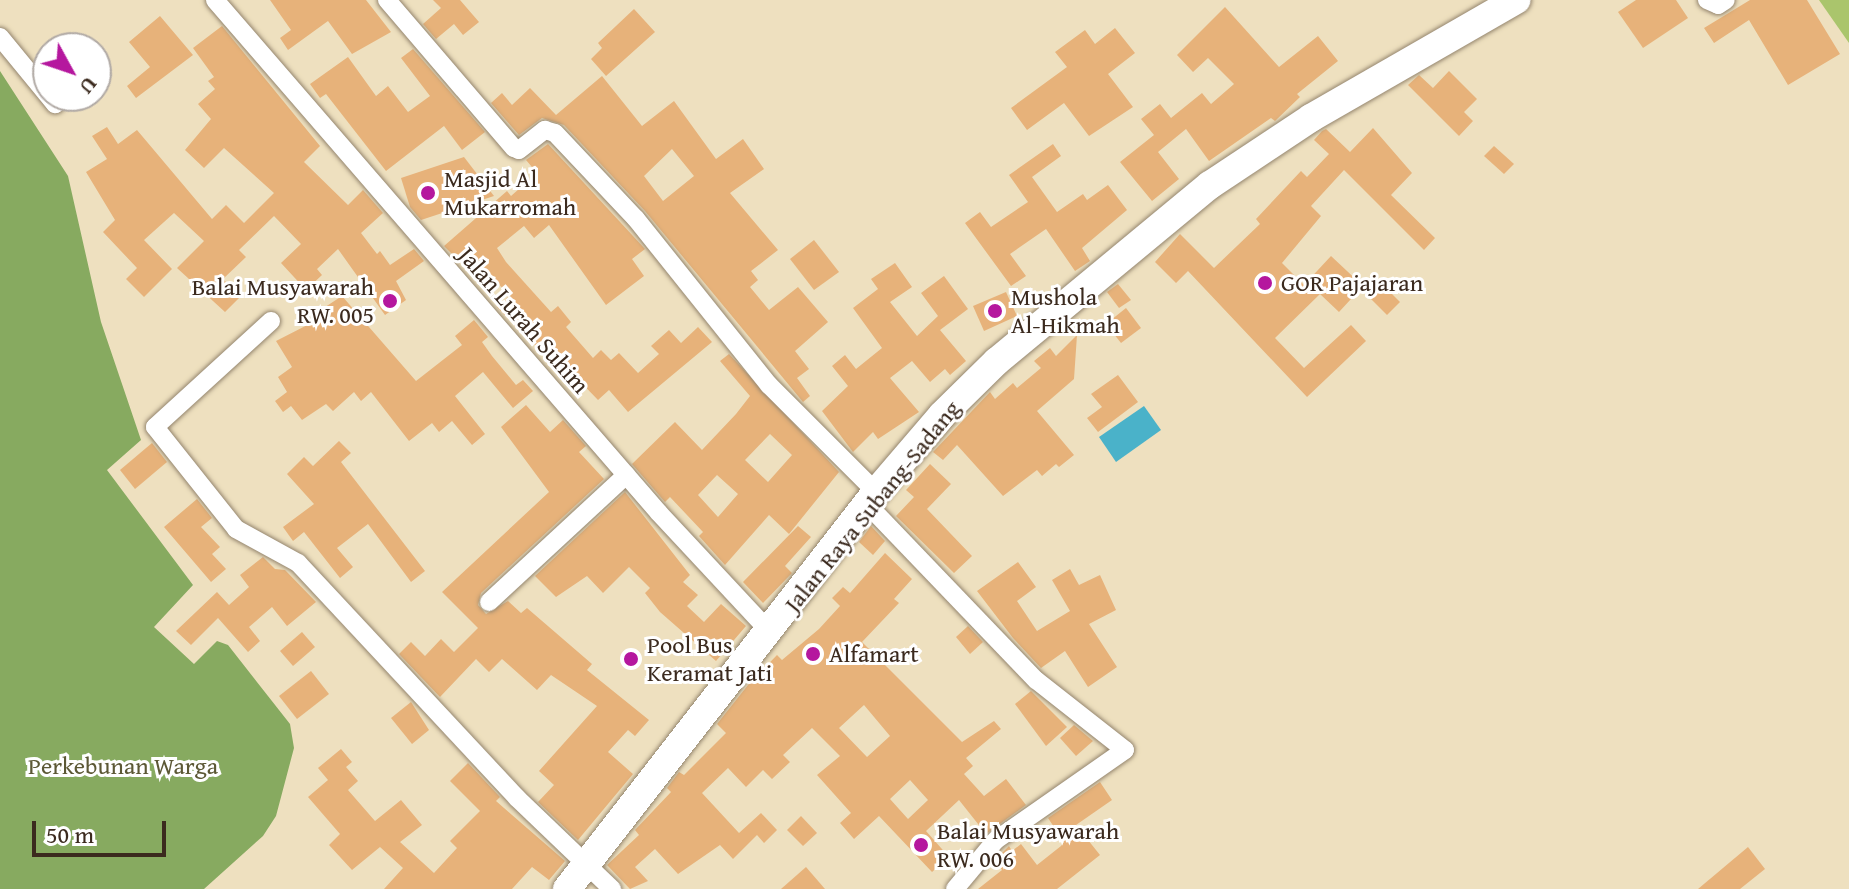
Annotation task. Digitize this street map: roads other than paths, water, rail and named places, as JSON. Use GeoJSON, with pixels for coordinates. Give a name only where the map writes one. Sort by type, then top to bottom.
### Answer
{"type":"FeatureCollection","features":[{"type":"Feature","properties":{"kind":"main road","name":"Jalan Raya Subang-Sadang"},"geometry":{"type":"LineString","coordinates":[[567,889],[872,498],[942,415],[997,361],[1157,225],[1311,118],[1516,0]]}},
{"type":"Feature","properties":{"kind":"street","name":"Jalan Lurah Suhim"},"geometry":{"type":"LineString","coordinates":[[215,0],[626,475],[769,631]]}},
{"type":"Feature","properties":{"kind":"street"},"geometry":{"type":"LineString","coordinates":[[387,0],[514,148],[519,150],[545,130],[555,133],[636,219],[781,400],[1036,680],[1125,750],[996,840],[955,889]]}},
{"type":"Feature","properties":{"kind":"street"},"geometry":{"type":"LineString","coordinates":[[1707,0],[1718,5],[1726,0]]}},
{"type":"Feature","properties":{"kind":"street"},"geometry":{"type":"LineString","coordinates":[[0,37],[32,76]]}},
{"type":"Feature","properties":{"kind":"street"},"geometry":{"type":"LineString","coordinates":[[271,321],[155,427],[236,529],[298,563],[517,798],[612,889]]}},
{"type":"Feature","properties":{"kind":"street"},"geometry":{"type":"LineString","coordinates":[[489,602],[626,475]]}},
{"type":"Feature","properties":{"kind":"water"},"geometry":{"type":"Polygon","coordinates":[[[1144,406],[1161,430],[1116,462],[1099,437],[1144,406]]]}},
{"type":"Feature","properties":{"kind":"place","name":"Masjid Al Mukarromah"},"geometry":{"type":"Point","coordinates":[428,193]}},
{"type":"Feature","properties":{"kind":"place","name":"GOR Pajajaran"},"geometry":{"type":"Point","coordinates":[1265,283]}},
{"type":"Feature","properties":{"kind":"place","name":"Balai Musyawarah RW. 005"},"geometry":{"type":"Point","coordinates":[390,301]}},
{"type":"Feature","properties":{"kind":"place","name":"Mushola Al-Hikmah"},"geometry":{"type":"Point","coordinates":[995,311]}},
{"type":"Feature","properties":{"kind":"place","name":"Alfamart"},"geometry":{"type":"Point","coordinates":[813,654]}},
{"type":"Feature","properties":{"kind":"place","name":"Pool Bus Keramat Jati"},"geometry":{"type":"Point","coordinates":[631,659]}},
{"type":"Feature","properties":{"kind":"place","name":"Balai Musyawarah RW. 006"},"geometry":{"type":"Point","coordinates":[921,845]}},
{"type":"Feature","properties":{"kind":"park label","name":"Perkebunan Warga"},"geometry":{"type":"Point","coordinates":[123,766]}}]}
